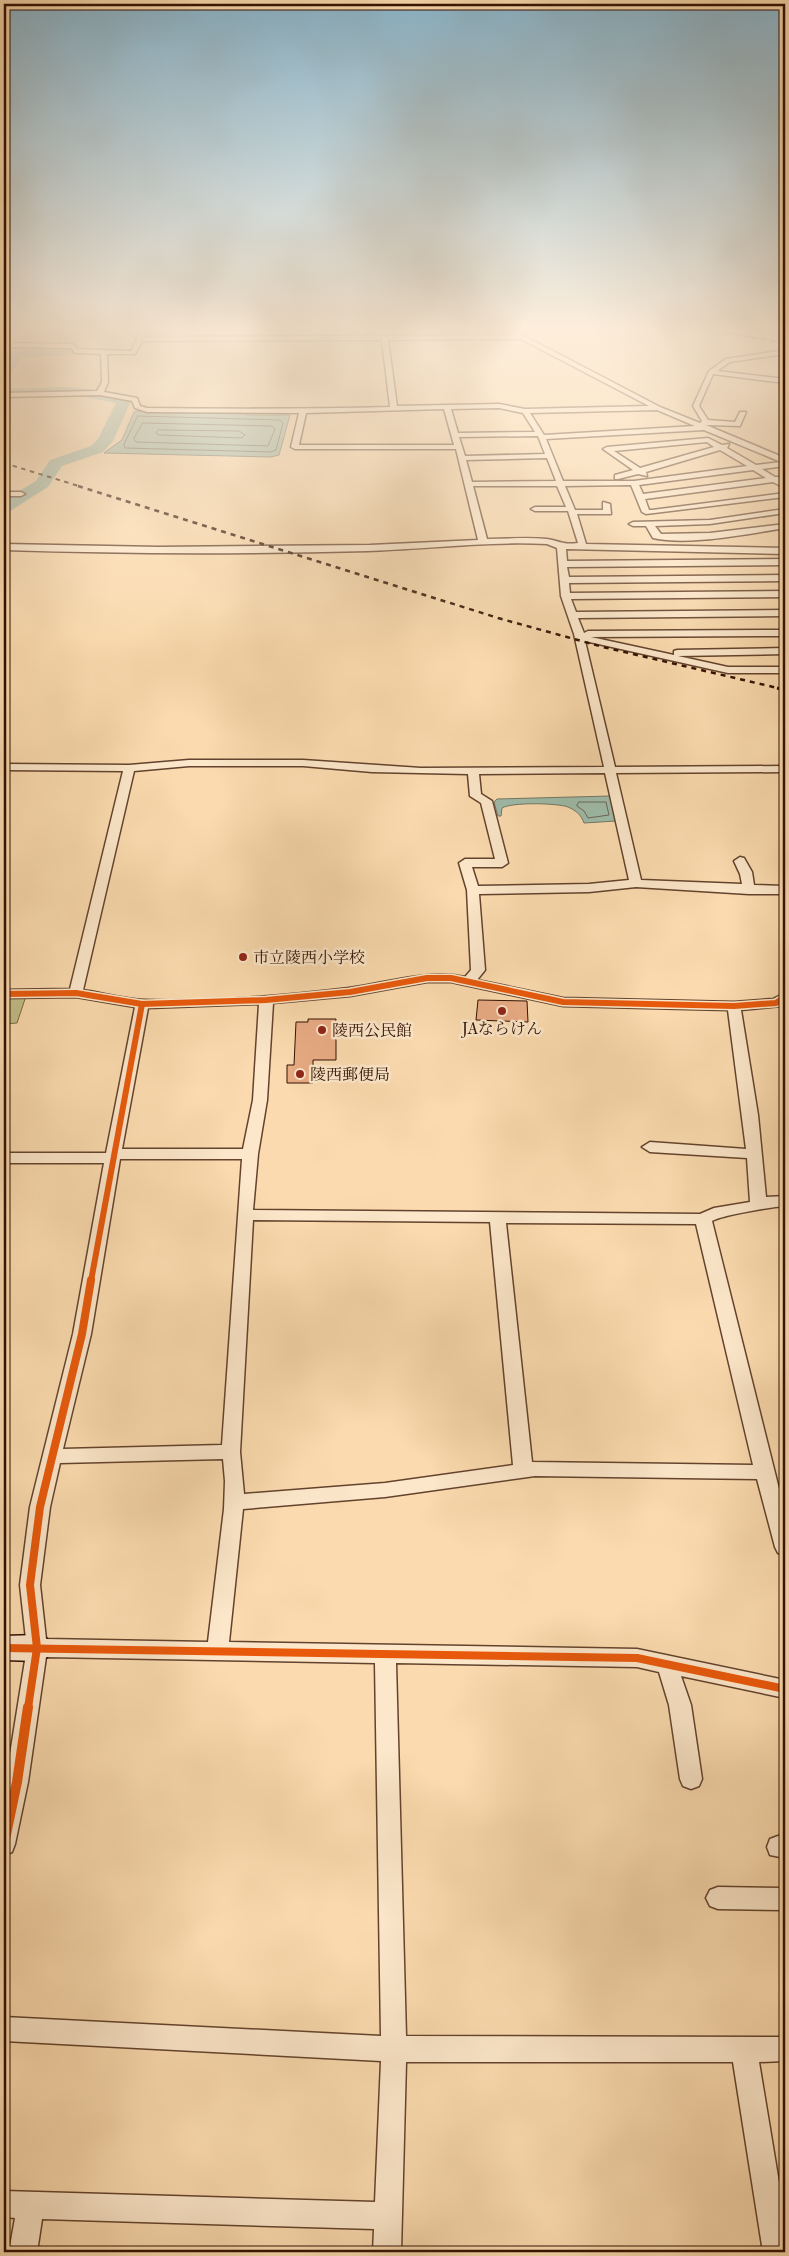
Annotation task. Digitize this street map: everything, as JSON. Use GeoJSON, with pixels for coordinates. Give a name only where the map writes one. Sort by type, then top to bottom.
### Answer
{"type":"FeatureCollection","features":[{"type":"Feature","properties":{"kind":"street"},"geometry":{"type":"LineString","coordinates":[[298,434],[295,447],[459,447]]}},
{"type":"Feature","properties":{"kind":"street"},"geometry":{"type":"LineString","coordinates":[[483,542],[456,435],[553,434]]}},
{"type":"Feature","properties":{"kind":"street"},"geometry":{"type":"LineString","coordinates":[[723,434],[776,455],[785,456]]}},
{"type":"Feature","properties":{"kind":"street"},"geometry":{"type":"LineString","coordinates":[[541,435],[561,483],[582,543],[573,546]]}},
{"type":"Feature","properties":{"kind":"street"},"geometry":{"type":"LineString","coordinates":[[654,480],[608,449],[708,440],[785,486]]}},
{"type":"Feature","properties":{"kind":"street"},"geometry":{"type":"LineString","coordinates":[[608,483],[640,471],[660,458],[693,455],[739,442]]}},
{"type":"Feature","properties":{"kind":"street"},"geometry":{"type":"LineString","coordinates":[[672,443],[718,472]]}},
{"type":"Feature","properties":{"kind":"street"},"geometry":{"type":"LineString","coordinates":[[640,446],[685,476]]}},
{"type":"Feature","properties":{"kind":"street"},"geometry":{"type":"LineString","coordinates":[[776,455],[785,462]]}},
{"type":"Feature","properties":{"kind":"street"},"geometry":{"type":"LineString","coordinates":[[462,458],[550,456]]}},
{"type":"Feature","properties":{"kind":"street"},"geometry":{"type":"LineString","coordinates":[[468,484],[634,482],[754,468],[785,462]]}},
{"type":"Feature","properties":{"kind":"street"},"geometry":{"type":"LineString","coordinates":[[640,497],[785,478]]}},
{"type":"Feature","properties":{"kind":"street"},"geometry":{"type":"LineString","coordinates":[[634,482],[646,512],[785,495]]}},
{"type":"Feature","properties":{"kind":"street"},"geometry":{"type":"LineString","coordinates":[[4,494],[21,494]]}},
{"type":"Feature","properties":{"kind":"street"},"geometry":{"type":"LineString","coordinates":[[535,509],[608,512],[606,504]]}},
{"type":"Feature","properties":{"kind":"street"},"geometry":{"type":"LineString","coordinates":[[633,524],[710,522],[785,511]]}},
{"type":"Feature","properties":{"kind":"street"},"geometry":{"type":"LineString","coordinates":[[649,524],[656,536],[661,537],[710,536],[785,526]]}},
{"type":"Feature","properties":{"kind":"street"},"geometry":{"type":"LineString","coordinates":[[4,548],[158,550],[361,548],[531,541],[548,542],[561,547],[785,551]]}},
{"type":"Feature","properties":{"kind":"street"},"geometry":{"type":"LineString","coordinates":[[719,550],[785,542]]}},
{"type":"Feature","properties":{"kind":"street"},"geometry":{"type":"LineString","coordinates":[[561,547],[566,596],[579,635],[636,883]]}},
{"type":"Feature","properties":{"kind":"street"},"geometry":{"type":"LineString","coordinates":[[709,550],[759,670]]}},
{"type":"Feature","properties":{"kind":"street"},"geometry":{"type":"LineString","coordinates":[[562,564],[785,562]]}},
{"type":"Feature","properties":{"kind":"street"},"geometry":{"type":"LineString","coordinates":[[563,580],[785,578]]}},
{"type":"Feature","properties":{"kind":"street"},"geometry":{"type":"LineString","coordinates":[[566,596],[785,594]]}},
{"type":"Feature","properties":{"kind":"street"},"geometry":{"type":"LineString","coordinates":[[572,615],[785,613]]}},
{"type":"Feature","properties":{"kind":"street"},"geometry":{"type":"LineString","coordinates":[[579,635],[785,633]]}},
{"type":"Feature","properties":{"kind":"street"},"geometry":{"type":"LineString","coordinates":[[579,635],[651,654],[728,670],[785,670]]}},
{"type":"Feature","properties":{"kind":"street"},"geometry":{"type":"LineString","coordinates":[[651,654],[785,652]]}},
{"type":"Feature","properties":{"kind":"street"},"geometry":{"type":"LineString","coordinates":[[4,767],[128,768],[189,763],[303,763],[372,769],[785,769]]}},
{"type":"Feature","properties":{"kind":"street"},"geometry":{"type":"LineString","coordinates":[[76,993],[128,768]]}},
{"type":"Feature","properties":{"kind":"street"},"geometry":{"type":"LineString","coordinates":[[469,981],[478,970],[473,890],[465,863],[502,862],[486,801],[476,796],[473,770]]}},
{"type":"Feature","properties":{"kind":"street"},"geometry":{"type":"LineString","coordinates":[[740,861],[743,870],[746,872],[750,890]]}},
{"type":"Feature","properties":{"kind":"street"},"geometry":{"type":"LineString","coordinates":[[473,890],[589,888],[636,883],[750,890],[785,890]]}},
{"type":"Feature","properties":{"kind":"street"},"geometry":{"type":"LineString","coordinates":[[4,994],[76,993],[142,1004],[266,1000],[331,995],[427,978],[451,978],[563,1002],[734,1006],[776,1003],[785,997]]}},
{"type":"Feature","properties":{"kind":"street"},"geometry":{"type":"LineString","coordinates":[[217,1652],[228,1581],[234,1502],[236,1471],[230,1452],[245,1215],[250,1154],[260,1100],[266,1000]]}},
{"type":"Feature","properties":{"kind":"street"},"geometry":{"type":"LineString","coordinates":[[4,1844],[17,1782],[37,1648],[30,1585],[40,1507],[82,1334],[112,1156],[142,1004]]}},
{"type":"Feature","properties":{"kind":"street"},"geometry":{"type":"LineString","coordinates":[[245,1215],[703,1219],[714,1213],[759,1206],[751,1115],[734,1006]]}},
{"type":"Feature","properties":{"kind":"street"},"geometry":{"type":"LineString","coordinates":[[650,1147],[754,1154]]}},
{"type":"Feature","properties":{"kind":"street"},"geometry":{"type":"LineString","coordinates":[[4,1158],[250,1154]]}},
{"type":"Feature","properties":{"kind":"street"},"geometry":{"type":"LineString","coordinates":[[758,1202],[785,1201]]}},
{"type":"Feature","properties":{"kind":"street"},"geometry":{"type":"LineString","coordinates":[[498,1218],[523,1470]]}},
{"type":"Feature","properties":{"kind":"street"},"geometry":{"type":"LineString","coordinates":[[703,1219],[764,1472],[785,1546]]}},
{"type":"Feature","properties":{"kind":"street"},"geometry":{"type":"LineString","coordinates":[[53,1456],[230,1452]]}},
{"type":"Feature","properties":{"kind":"street"},"geometry":{"type":"LineString","coordinates":[[234,1502],[385,1490],[523,1470],[764,1472]]}},
{"type":"Feature","properties":{"kind":"street"},"geometry":{"type":"LineString","coordinates":[[4,1648],[637,1658],[785,1689]]}},
{"type":"Feature","properties":{"kind":"street"},"geometry":{"type":"LineString","coordinates":[[385,1655],[394,2049],[387,2252]]}},
{"type":"Feature","properties":{"kind":"street"},"geometry":{"type":"LineString","coordinates":[[667,1664],[680,1705],[691,1779]]}},
{"type":"Feature","properties":{"kind":"street"},"geometry":{"type":"LineString","coordinates":[[718,1898],[785,1899]]}},
{"type":"Feature","properties":{"kind":"street"},"geometry":{"type":"LineString","coordinates":[[4,2029],[394,2049],[785,2049]]}},
{"type":"Feature","properties":{"kind":"street"},"geometry":{"type":"LineString","coordinates":[[744,2049],[777,2252]]}},
{"type":"Feature","properties":{"kind":"street"},"geometry":{"type":"LineString","coordinates":[[4,2204],[387,2216]]}},
{"type":"Feature","properties":{"kind":"street"},"geometry":{"type":"LineString","coordinates":[[23,2252],[30,2205]]}},
{"type":"Feature","properties":{"kind":"shaded area"},"geometry":{"type":"Polygon","coordinates":[[[26,996],[17,1023],[4,1024],[4,997],[26,996]]]}},
{"type":"Feature","properties":{"kind":"water"},"geometry":{"type":"Polygon","coordinates":[[[124,434],[285,434],[279,455],[271,457],[104,453],[122,440],[124,434]]]}},
{"type":"Feature","properties":{"kind":"water"},"geometry":{"type":"Polygon","coordinates":[[[610,796],[616,821],[584,823],[578,814],[568,807],[545,804],[507,806],[502,808],[501,816],[498,816],[494,802],[497,799],[610,796]]]}},
{"type":"Feature","properties":{"kind":"building","name":"JAならけん"},"geometry":{"type":"Polygon","coordinates":[[[478,1000],[527,1001],[528,1022],[476,1020],[478,1000]]]}},
{"type":"Feature","properties":{"kind":"building","name":"陵西公民館"},"geometry":{"type":"Polygon","coordinates":[[[308,1019],[336,1019],[336,1060],[313,1060],[313,1083],[287,1083],[287,1065],[294,1065],[296,1022],[308,1022],[308,1019]]]}},
{"type":"Feature","properties":{"kind":"waterway"},"geometry":{"type":"LineString","coordinates":[[4,507],[42,484],[56,463],[97,449],[105,441],[108,434]]}},
{"type":"Feature","properties":{"kind":"railway"},"geometry":{"type":"LineString","coordinates":[[4,463],[82,487]]}},
{"type":"Feature","properties":{"kind":"railway"},"geometry":{"type":"LineString","coordinates":[[78,486],[498,618],[603,647],[782,689]]}},
{"type":"Feature","properties":{"kind":"railway"},"geometry":{"type":"LineString","coordinates":[[777,688],[785,690]]}},
{"type":"Feature","properties":{"kind":"cycle path"},"geometry":{"type":"LineString","coordinates":[[4,994],[76,993],[142,1004],[266,1000],[350,992],[427,978],[451,978],[563,1002],[734,1006],[776,1003],[785,997]]}},
{"type":"Feature","properties":{"kind":"cycle path"},"geometry":{"type":"LineString","coordinates":[[4,1844],[17,1782],[37,1648],[30,1585],[40,1507],[82,1334],[113,1154],[142,1004]]}},
{"type":"Feature","properties":{"kind":"cycle path"},"geometry":{"type":"LineString","coordinates":[[4,1648],[637,1658],[785,1689]]}},
{"type":"Feature","properties":{"kind":"place","name":"市立陵西小学校"},"geometry":{"type":"Point","coordinates":[243,957]}},
{"type":"Feature","properties":{"kind":"place","name":"JAならけん"},"geometry":{"type":"Point","coordinates":[502,1011]}},
{"type":"Feature","properties":{"kind":"place","name":"陵西公民館"},"geometry":{"type":"Point","coordinates":[322,1030]}},
{"type":"Feature","properties":{"kind":"place","name":"陵西郵便局"},"geometry":{"type":"Point","coordinates":[300,1074]}}]}
